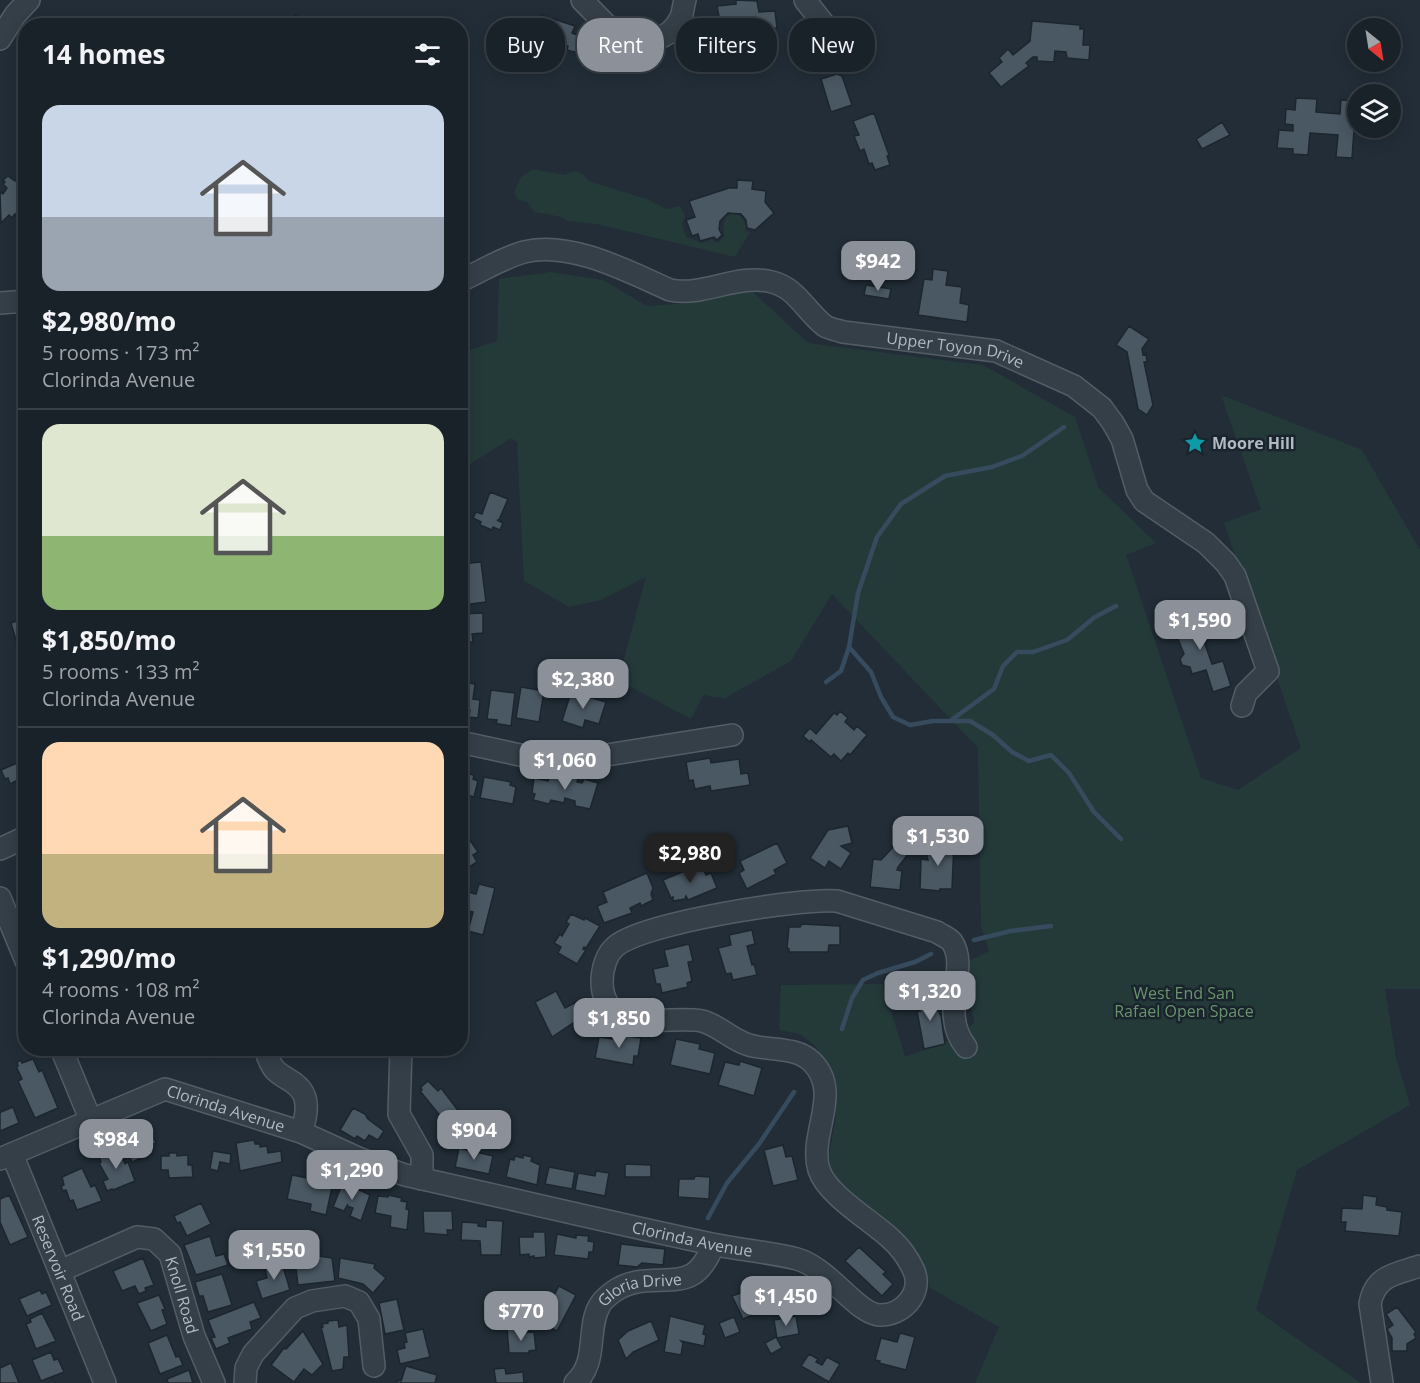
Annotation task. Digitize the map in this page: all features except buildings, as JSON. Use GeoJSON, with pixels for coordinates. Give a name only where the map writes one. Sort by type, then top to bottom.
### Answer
{"type":"FeatureCollection","features":[{"type":"Feature","properties":{"kind":"street"},"geometry":{"type":"LineString","coordinates":[[0,39],[15,15],[29,0]]}},
{"type":"Feature","properties":{"kind":"street"},"geometry":{"type":"LineString","coordinates":[[582,0],[621,40],[648,43],[666,34],[680,19],[684,0]]}},
{"type":"Feature","properties":{"kind":"street"},"geometry":{"type":"LineString","coordinates":[[805,0],[819,18]]}},
{"type":"Feature","properties":{"kind":"street","name":"Upper Toyon Drive"},"geometry":{"type":"LineString","coordinates":[[468,277],[511,256],[526,251],[545,249],[601,260],[682,293],[696,292],[735,281],[770,281],[786,287],[826,327],[843,332],[996,351],[1074,386],[1102,408],[1113,423],[1122,438],[1137,490],[1144,501],[1215,550],[1235,576],[1268,671],[1246,693],[1242,706]]}},
{"type":"Feature","properties":{"kind":"street"},"geometry":{"type":"LineString","coordinates":[[0,303],[18,302]]}},
{"type":"Feature","properties":{"kind":"street"},"geometry":{"type":"LineString","coordinates":[[468,744],[520,755],[575,760],[732,735]]}},
{"type":"Feature","properties":{"kind":"street"},"geometry":{"type":"LineString","coordinates":[[0,849],[18,841]]}},
{"type":"Feature","properties":{"kind":"street"},"geometry":{"type":"LineString","coordinates":[[0,898],[18,942]]}},
{"type":"Feature","properties":{"kind":"street","name":"Clorinda Avenue"},"geometry":{"type":"LineString","coordinates":[[6,1156],[165,1089],[302,1132],[358,1158],[405,1175],[714,1245],[797,1259],[829,1276],[862,1307],[881,1315],[896,1312],[910,1302],[915,1291],[914,1272],[892,1240],[860,1216],[820,1175],[817,1159],[826,1107],[823,1077],[815,1065],[803,1054],[751,1046],[732,1039],[702,1021],[643,1020],[625,1017],[615,1011],[607,1000],[602,986],[604,967],[616,945],[639,935],[685,922],[781,904],[820,900],[837,902],[936,932],[951,941],[958,955],[953,1014],[958,1037],[966,1047]]}},
{"type":"Feature","properties":{"kind":"street"},"geometry":{"type":"LineString","coordinates":[[64,1056],[91,1121]]}},
{"type":"Feature","properties":{"kind":"street"},"geometry":{"type":"LineString","coordinates":[[268,1056],[277,1072],[298,1085],[307,1103],[302,1132]]}},
{"type":"Feature","properties":{"kind":"street"},"geometry":{"type":"LineString","coordinates":[[401,1056],[399,1114],[422,1155],[423,1179]]}},
{"type":"Feature","properties":{"kind":"street","name":"Reservoir Road"},"geometry":{"type":"LineString","coordinates":[[6,1156],[60,1271],[105,1383]]}},
{"type":"Feature","properties":{"kind":"street","name":"Knoll Road"},"geometry":{"type":"LineString","coordinates":[[60,1271],[137,1237],[154,1239],[170,1254],[194,1336],[214,1383]]}},
{"type":"Feature","properties":{"kind":"street","name":"Gloria Drive"},"geometry":{"type":"LineString","coordinates":[[576,1383],[588,1365],[600,1304],[615,1291],[629,1284],[646,1280],[685,1278],[695,1274],[714,1245]]}},
{"type":"Feature","properties":{"kind":"street"},"geometry":{"type":"LineString","coordinates":[[1383,1383],[1370,1304],[1372,1293],[1378,1283],[1389,1276],[1420,1266]]}},
{"type":"Feature","properties":{"kind":"street"},"geometry":{"type":"LineString","coordinates":[[245,1383],[246,1368],[253,1354],[295,1308],[312,1300],[345,1296],[359,1302],[369,1319],[374,1366]]}},
{"type":"Feature","properties":{"kind":"green space"},"geometry":{"type":"Polygon","coordinates":[[[533,169],[564,175],[575,171],[584,175],[589,181],[649,200],[666,209],[680,206],[685,216],[682,223],[686,237],[702,243],[712,239],[717,243],[725,236],[723,227],[725,220],[732,214],[742,218],[746,231],[750,232],[735,257],[597,224],[567,221],[562,217],[534,212],[528,203],[517,199],[514,192],[521,177],[533,169]]]}},
{"type":"Feature","properties":{"kind":"green space","name":"West End San Rafael Open Space"},"geometry":{"type":"Polygon","coordinates":[[[730,271],[808,343],[983,365],[1075,417],[1098,487],[1156,543],[1126,555],[1201,778],[1238,790],[1301,748],[1224,523],[1261,509],[1221,395],[1362,450],[1420,550],[1420,989],[1385,989],[1396,1057],[1410,1105],[1297,1170],[1256,1310],[1361,1383],[975,1383],[999,1327],[930,1288],[922,1261],[907,1237],[866,1208],[831,1172],[829,1155],[836,1117],[833,1084],[825,1060],[813,1044],[800,1034],[779,1030],[781,985],[883,984],[905,1057],[958,1037],[975,1022],[966,990],[967,962],[989,951],[981,926],[978,748],[832,594],[791,661],[725,698],[704,694],[691,719],[629,686],[623,662],[646,577],[601,600],[569,607],[524,581],[517,442],[511,438],[468,466],[468,351],[497,341],[499,279],[551,272],[603,280],[647,306],[687,303],[730,294],[730,271]]]}},
{"type":"Feature","properties":{"kind":"waterway"},"geometry":{"type":"LineString","coordinates":[[826,682],[841,671],[849,647],[858,593],[877,537],[901,504],[945,476],[992,467],[1022,456],[1064,427]]}},
{"type":"Feature","properties":{"kind":"waterway"},"geometry":{"type":"LineString","coordinates":[[950,721],[994,689],[1003,666],[1017,652],[1033,652],[1067,640],[1095,617],[1116,606]]}},
{"type":"Feature","properties":{"kind":"waterway"},"geometry":{"type":"LineString","coordinates":[[849,647],[871,672],[881,697],[893,717],[910,725],[933,721],[970,721],[993,735],[1012,752],[1029,761],[1051,755],[1069,773],[1094,812],[1121,839]]}},
{"type":"Feature","properties":{"kind":"waterway"},"geometry":{"type":"LineString","coordinates":[[974,940],[1011,931],[1051,926]]}},
{"type":"Feature","properties":{"kind":"waterway"},"geometry":{"type":"LineString","coordinates":[[842,1029],[852,998],[863,980],[931,954]]}},
{"type":"Feature","properties":{"kind":"waterway"},"geometry":{"type":"LineString","coordinates":[[708,1218],[727,1183],[759,1144],[794,1092]]}},
{"type":"Feature","properties":{"kind":"place","name":"Moore Hill"},"geometry":{"type":"Point","coordinates":[1195,443]}}]}
